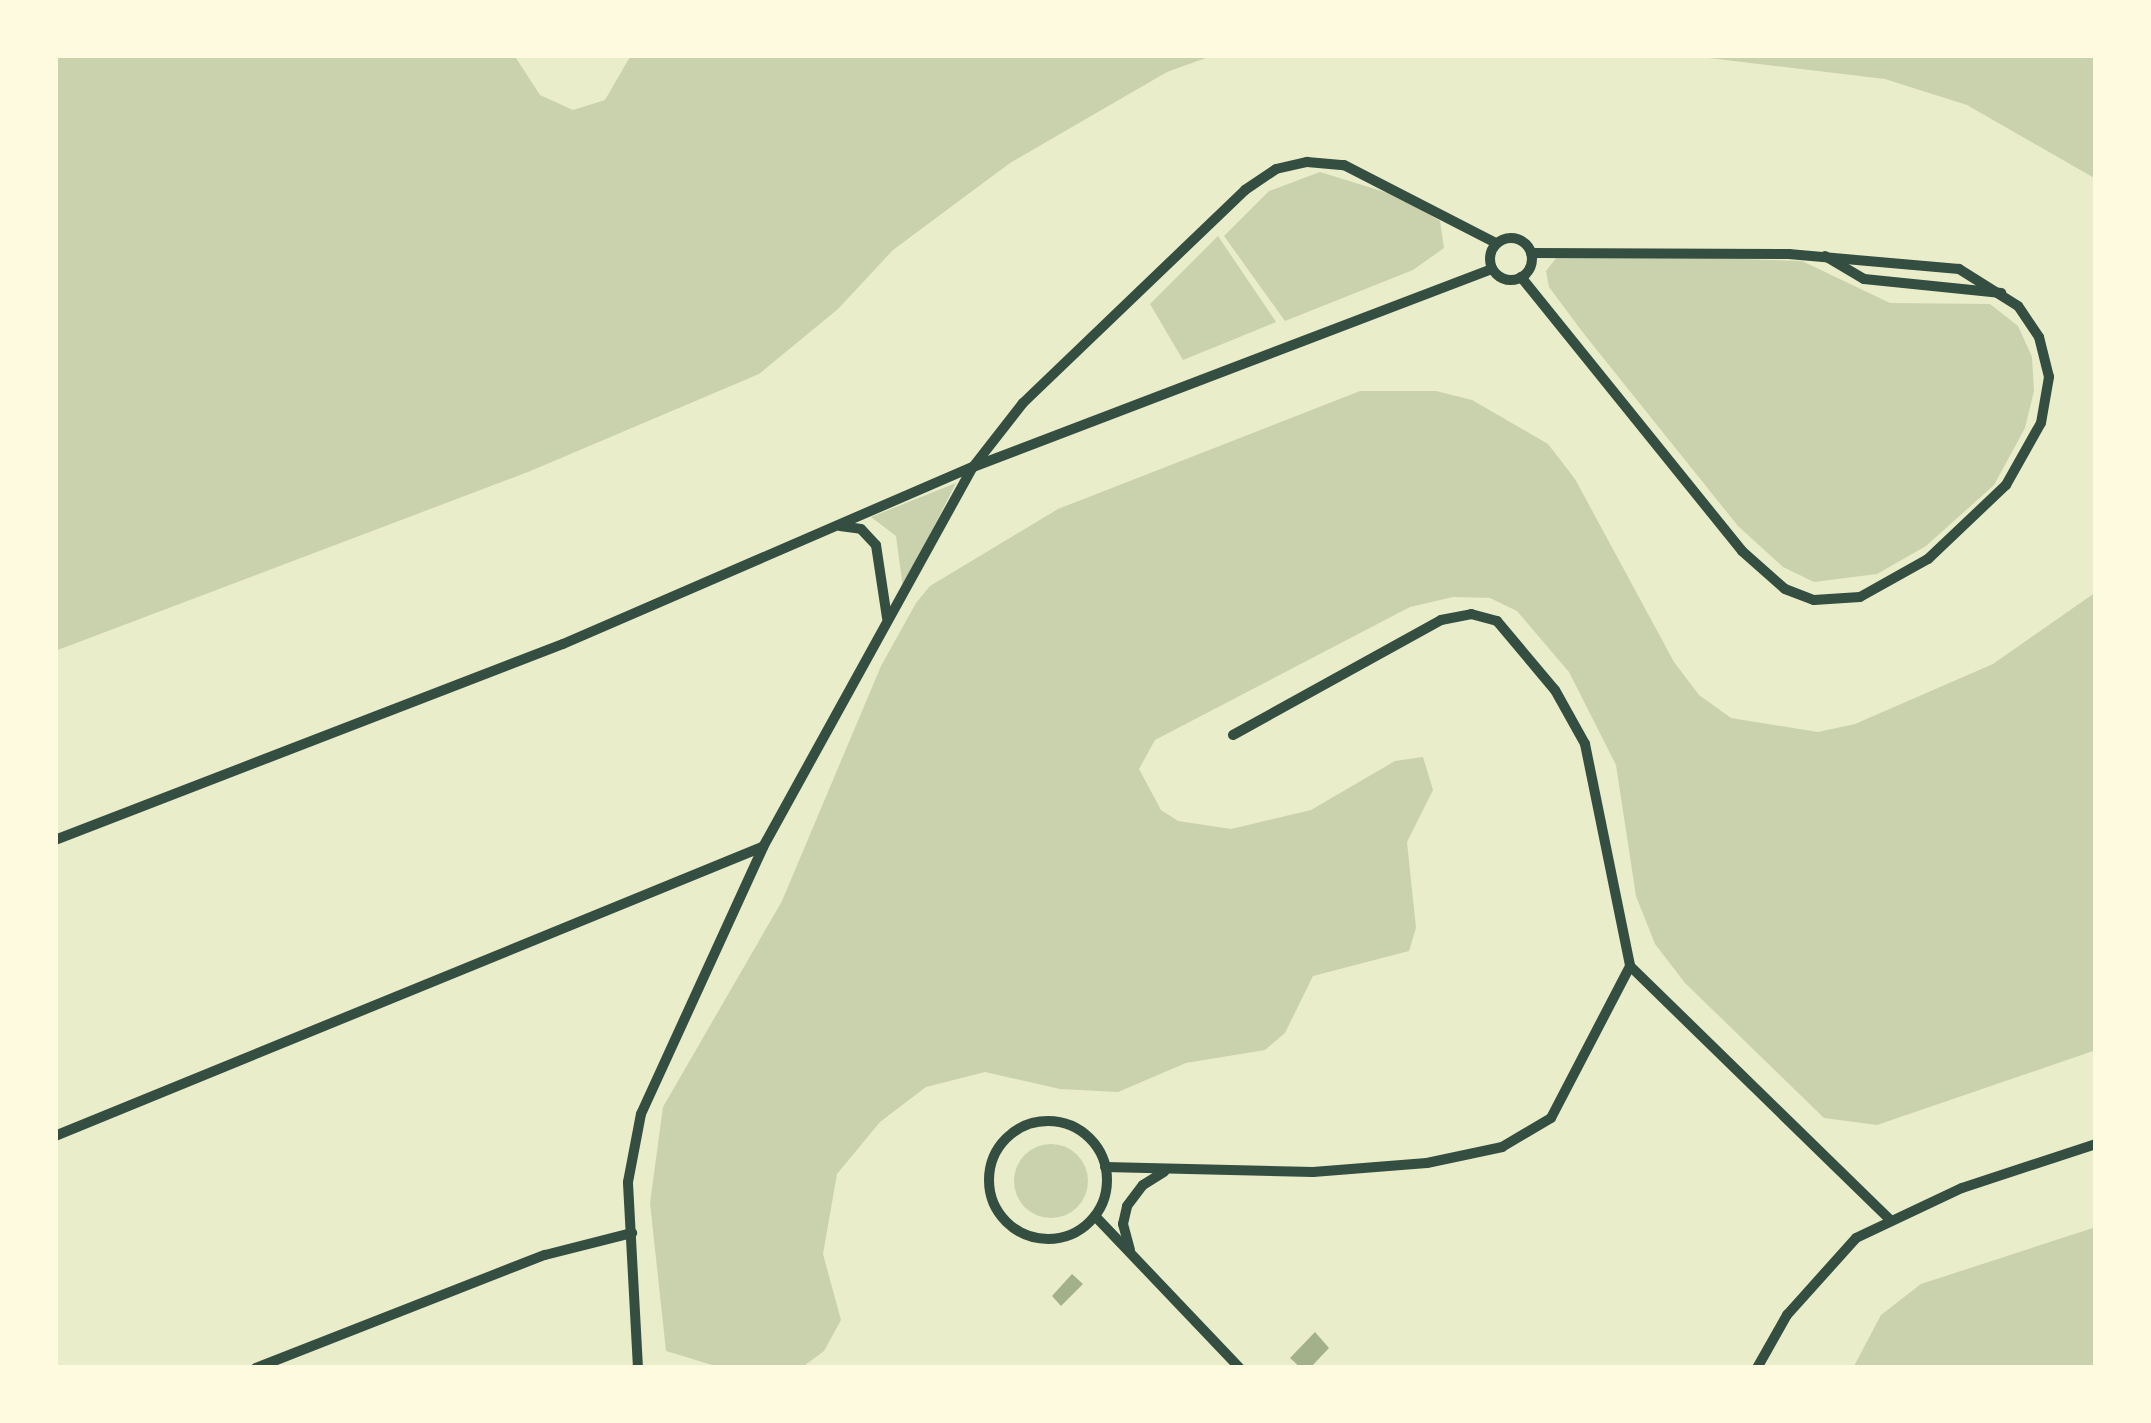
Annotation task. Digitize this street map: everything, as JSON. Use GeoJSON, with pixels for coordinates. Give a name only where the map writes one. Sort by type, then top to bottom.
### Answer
{"type":"FeatureCollection","features":[{"type":"Feature","properties":{"kind":"street"},"geometry":{"type":"LineString","coordinates":[[638,1368],[628,1182],[641,1114],[763,847],[973,467],[1023,403],[1245,190],[1276,169],[1307,162],[1344,165],[1496,242],[1515,238],[1531,253],[1824,256],[1940,264],[2002,293],[2028,318],[2045,353],[2047,400],[2032,445],[1991,502],[1928,559],[1874,592],[1828,603],[1785,589],[1742,551],[1522,277]]}},
{"type":"Feature","properties":{"kind":"street"},"geometry":{"type":"LineString","coordinates":[[1492,269],[1496,242]]}},
{"type":"Feature","properties":{"kind":"street"},"geometry":{"type":"LineString","coordinates":[[1522,277],[1531,253]]}},
{"type":"Feature","properties":{"kind":"street"},"geometry":{"type":"LineString","coordinates":[[1824,256],[1864,279],[2002,293]]}},
{"type":"Feature","properties":{"kind":"street"},"geometry":{"type":"LineString","coordinates":[[1492,269],[1508,280],[1522,277]]}},
{"type":"Feature","properties":{"kind":"street"},"geometry":{"type":"LineString","coordinates":[[55,840],[563,644],[973,467],[1492,269]]}},
{"type":"Feature","properties":{"kind":"street"},"geometry":{"type":"LineString","coordinates":[[834,527],[862,529],[876,545],[888,619]]}},
{"type":"Feature","properties":{"kind":"street"},"geometry":{"type":"LineString","coordinates":[[1233,735],[1441,620],[1471,614],[1497,621],[1555,690],[1585,744],[1630,966],[1890,1220]]}},
{"type":"Feature","properties":{"kind":"street"},"geometry":{"type":"LineString","coordinates":[[55,1136],[763,847]]}},
{"type":"Feature","properties":{"kind":"street"},"geometry":{"type":"LineString","coordinates":[[1105,1167],[1312,1172],[1427,1164],[1520,1141],[1551,1118],[1567,1093],[1630,966]]}},
{"type":"Feature","properties":{"kind":"street"},"geometry":{"type":"LineString","coordinates":[[1054,1121],[1090,1138],[1105,1167],[1106,1193],[1094,1216],[1062,1238],[1023,1234],[995,1206],[990,1167],[1011,1134],[1054,1121]]}},
{"type":"Feature","properties":{"kind":"street"},"geometry":{"type":"LineString","coordinates":[[1757,1368],[1787,1315],[1831,1262],[1890,1220],[2096,1144]]}},
{"type":"Feature","properties":{"kind":"street"},"geometry":{"type":"LineString","coordinates":[[1136,1260],[1126,1240],[1124,1214],[1137,1190],[1170,1170]]}},
{"type":"Feature","properties":{"kind":"street"},"geometry":{"type":"LineString","coordinates":[[1094,1216],[1240,1368]]}},
{"type":"Feature","properties":{"kind":"street"},"geometry":{"type":"LineString","coordinates":[[256,1368],[545,1254],[632,1233]]}},
{"type":"Feature","properties":{"kind":"shaded area"},"geometry":{"type":"Polygon","coordinates":[[[55,55],[514,55],[540,95],[573,110],[605,100],[631,55],[1214,55],[1167,72],[1010,163],[893,250],[838,309],[759,374],[528,472],[55,651],[55,55]]]}},
{"type":"Feature","properties":{"kind":"shaded area"},"geometry":{"type":"Polygon","coordinates":[[[1684,55],[2096,55],[2096,179],[1967,105],[1885,79],[1684,55]]]}},
{"type":"Feature","properties":{"kind":"shaded area"},"geometry":{"type":"Polygon","coordinates":[[[1320,172],[1401,197],[1440,221],[1444,248],[1413,270],[1285,321],[1224,236],[1269,191],[1320,172]]]}},
{"type":"Feature","properties":{"kind":"shaded area"},"geometry":{"type":"Polygon","coordinates":[[[1218,236],[1276,322],[1183,360],[1150,304],[1218,236]]]}},
{"type":"Feature","properties":{"kind":"shaded area"},"geometry":{"type":"Polygon","coordinates":[[[1560,253],[1802,261],[1890,303],[1990,304],[2018,326],[2032,357],[2034,391],[2025,428],[1994,485],[1926,546],[1877,574],[1814,582],[1783,567],[1738,526],[1584,334],[1549,287],[1546,271],[1560,253]]]}},
{"type":"Feature","properties":{"kind":"shaded area"},"geometry":{"type":"Polygon","coordinates":[[[1360,391],[1436,391],[1472,400],[1548,444],[1575,479],[1674,662],[1699,695],[1731,718],[1818,732],[1855,724],[1993,664],[2096,592],[2096,1050],[1877,1125],[1824,1118],[1685,983],[1655,944],[1636,896],[1616,765],[1569,672],[1517,611],[1490,598],[1453,597],[1410,607],[1155,740],[1139,769],[1161,810],[1178,821],[1231,829],[1311,810],[1395,761],[1423,757],[1433,790],[1407,842],[1416,928],[1409,951],[1313,976],[1285,1033],[1265,1050],[1186,1063],[1118,1092],[1060,1089],[985,1072],[926,1087],[880,1122],[837,1174],[823,1254],[841,1320],[824,1351],[801,1368],[719,1367],[666,1351],[650,1203],[663,1107],[782,901],[881,666],[916,603],[930,586],[1058,509],[1360,391]]]}},
{"type":"Feature","properties":{"kind":"shaded area"},"geometry":{"type":"Polygon","coordinates":[[[956,483],[903,588],[896,536],[871,517],[956,483]]]}},
{"type":"Feature","properties":{"kind":"shaded area"},"geometry":{"type":"Polygon","coordinates":[[[1051,1144],[1077,1155],[1088,1181],[1077,1207],[1051,1218],[1025,1207],[1014,1181],[1025,1155],[1051,1144]]]}},
{"type":"Feature","properties":{"kind":"shaded area"},"geometry":{"type":"Polygon","coordinates":[[[2096,1227],[2096,1368],[1853,1368],[1881,1315],[1921,1284],[2096,1227]]]}},
{"type":"Feature","properties":{"kind":"shaded area"},"geometry":{"type":"Polygon","coordinates":[[[1072,1274],[1083,1284],[1061,1306],[1052,1296],[1072,1274]]]}},
{"type":"Feature","properties":{"kind":"shaded area"},"geometry":{"type":"Polygon","coordinates":[[[1315,1332],[1329,1348],[1310,1368],[1301,1368],[1290,1358],[1315,1332]]]}}]}
